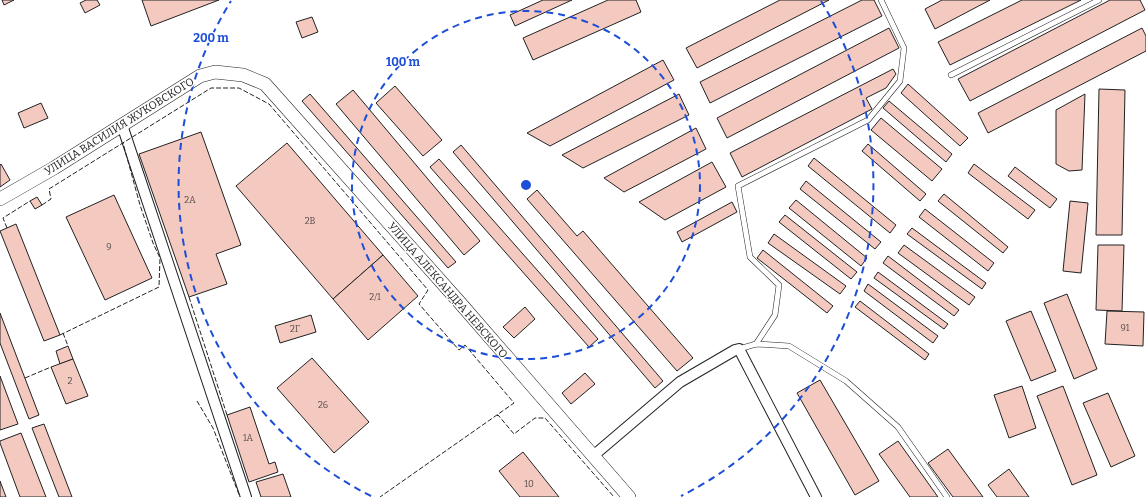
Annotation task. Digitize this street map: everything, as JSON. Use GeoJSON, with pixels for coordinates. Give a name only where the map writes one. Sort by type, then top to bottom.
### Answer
{"type":"FeatureCollection","features":[{"type":"Feature","properties":{"kind":"street","name":"УЛИЦА ВАСИЛИЯ ЖУКОВСКОГО"},"geometry":{"type":"LineString","coordinates":[[0,199],[54,168],[200,76],[216,72],[243,75],[265,84]]}},
{"type":"Feature","properties":{"kind":"street","name":"УЛИЦА АЛЕКСАНДРА НЕВСКОГО"},"geometry":{"type":"LineString","coordinates":[[265,84],[461,304],[629,497]]}},
{"type":"Feature","properties":{"kind":"street"},"geometry":{"type":"LineString","coordinates":[[122,125],[246,497]]}},
{"type":"Feature","properties":{"kind":"street"},"geometry":{"type":"LineString","coordinates":[[593,456],[680,382],[739,349],[816,497]]}},
{"type":"Feature","properties":{"kind":"lane"},"geometry":{"type":"LineString","coordinates":[[756,344],[775,315],[779,285],[750,257],[738,186],[868,120],[900,81],[904,48],[881,0]]}},
{"type":"Feature","properties":{"kind":"lane"},"geometry":{"type":"LineString","coordinates":[[951,75],[1099,0]]}},
{"type":"Feature","properties":{"kind":"lane"},"geometry":{"type":"LineString","coordinates":[[739,349],[756,344],[789,346],[846,382],[898,427],[947,497]]}},
{"type":"Feature","properties":{"kind":"building"},"geometry":{"type":"Polygon","coordinates":[[[2,0],[14,0],[4,5],[2,0]]]}},
{"type":"Feature","properties":{"kind":"building"},"geometry":{"type":"Polygon","coordinates":[[[86,0],[97,0],[100,5],[85,13],[80,3],[86,0]]]}},
{"type":"Feature","properties":{"kind":"building"},"geometry":{"type":"Polygon","coordinates":[[[142,0],[219,0],[151,26],[142,0]]]}},
{"type":"Feature","properties":{"kind":"building"},"geometry":{"type":"Polygon","coordinates":[[[543,0],[572,0],[515,26],[510,15],[543,0]]]}},
{"type":"Feature","properties":{"kind":"building"},"geometry":{"type":"Polygon","coordinates":[[[608,0],[636,0],[641,12],[533,60],[523,38],[608,0]]]}},
{"type":"Feature","properties":{"kind":"building"},"geometry":{"type":"Polygon","coordinates":[[[780,0],[829,0],[697,68],[686,48],[780,0]]]}},
{"type":"Feature","properties":{"kind":"building"},"geometry":{"type":"Polygon","coordinates":[[[862,0],[874,0],[882,16],[710,103],[700,82],[862,0]]]}},
{"type":"Feature","properties":{"kind":"building"},"geometry":{"type":"Polygon","coordinates":[[[942,0],[990,0],[935,29],[925,9],[942,0]]]}},
{"type":"Feature","properties":{"kind":"building"},"geometry":{"type":"Polygon","coordinates":[[[1022,0],[1081,0],[950,65],[938,42],[1022,0]]]}},
{"type":"Feature","properties":{"kind":"building"},"geometry":{"type":"Polygon","coordinates":[[[1110,0],[1140,0],[1145,10],[970,101],[958,79],[1110,0]]]}},
{"type":"Feature","properties":{"kind":"building"},"geometry":{"type":"Polygon","coordinates":[[[312,17],[318,32],[302,38],[296,22],[312,17]]]}},
{"type":"Feature","properties":{"kind":"building"},"geometry":{"type":"Polygon","coordinates":[[[889,28],[899,48],[727,138],[717,118],[889,28]]]}},
{"type":"Feature","properties":{"kind":"building"},"geometry":{"type":"Polygon","coordinates":[[[1142,28],[1146,36],[1146,51],[988,133],[978,113],[1142,28]]]}},
{"type":"Feature","properties":{"kind":"building"},"geometry":{"type":"Polygon","coordinates":[[[663,60],[674,80],[550,146],[527,133],[663,60]]]}},
{"type":"Feature","properties":{"kind":"building"},"geometry":{"type":"Polygon","coordinates":[[[893,69],[896,74],[886,88],[866,98],[872,109],[742,177],[730,153],[893,69]]]}},
{"type":"Feature","properties":{"kind":"building"},"geometry":{"type":"Polygon","coordinates":[[[908,84],[968,138],[960,146],[901,93],[908,84]]]}},
{"type":"Feature","properties":{"kind":"building"},"geometry":{"type":"Polygon","coordinates":[[[395,86],[442,140],[423,156],[376,103],[395,86]]]}},
{"type":"Feature","properties":{"kind":"building"},"geometry":{"type":"Polygon","coordinates":[[[1099,89],[1125,90],[1122,235],[1096,235],[1099,89]]]}},
{"type":"Feature","properties":{"kind":"building"},"geometry":{"type":"Polygon","coordinates":[[[353,90],[480,241],[464,255],[336,104],[353,90]]]}},
{"type":"Feature","properties":{"kind":"building"},"geometry":{"type":"Polygon","coordinates":[[[310,94],[456,262],[448,268],[302,101],[310,94]]]}},
{"type":"Feature","properties":{"kind":"building"},"geometry":{"type":"Polygon","coordinates":[[[679,94],[689,115],[583,168],[562,155],[679,94]]]}},
{"type":"Feature","properties":{"kind":"building"},"geometry":{"type":"Polygon","coordinates":[[[1085,94],[1082,170],[1069,171],[1056,164],[1056,110],[1085,94]]]}},
{"type":"Feature","properties":{"kind":"building"},"geometry":{"type":"Polygon","coordinates":[[[889,101],[952,154],[946,162],[883,108],[889,101]]]}},
{"type":"Feature","properties":{"kind":"building"},"geometry":{"type":"Polygon","coordinates":[[[41,103],[48,118],[24,128],[18,113],[41,103]]]}},
{"type":"Feature","properties":{"kind":"building"},"geometry":{"type":"Polygon","coordinates":[[[881,118],[942,169],[932,181],[871,130],[881,118]]]}},
{"type":"Feature","properties":{"kind":"building"},"geometry":{"type":"Polygon","coordinates":[[[696,128],[706,149],[624,192],[604,178],[696,128]]]}},
{"type":"Feature","properties":{"kind":"building"},"geometry":{"type":"Polygon","coordinates":[[[201,132],[241,245],[216,254],[227,284],[189,297],[139,154],[201,132]]]}},
{"type":"Feature","properties":{"kind":"building"},"geometry":{"type":"Polygon","coordinates":[[[287,143],[383,255],[333,299],[236,186],[287,143]]]}},
{"type":"Feature","properties":{"kind":"building"},"geometry":{"type":"Polygon","coordinates":[[[868,144],[926,194],[920,201],[862,151],[868,144]]]}},
{"type":"Feature","properties":{"kind":"building"},"geometry":{"type":"Polygon","coordinates":[[[461,145],[663,381],[655,388],[453,152],[461,145]]]}},
{"type":"Feature","properties":{"kind":"building"},"geometry":{"type":"Polygon","coordinates":[[[814,158],[896,225],[890,233],[808,166],[814,158]]]}},
{"type":"Feature","properties":{"kind":"building"},"geometry":{"type":"Polygon","coordinates":[[[439,159],[598,339],[589,347],[430,167],[439,159]]]}},
{"type":"Feature","properties":{"kind":"building"},"geometry":{"type":"Polygon","coordinates":[[[712,162],[726,187],[665,220],[639,202],[712,162]]]}},
{"type":"Feature","properties":{"kind":"building"},"geometry":{"type":"Polygon","coordinates":[[[1,164],[10,180],[0,187],[0,165],[1,164]]]}},
{"type":"Feature","properties":{"kind":"building"},"geometry":{"type":"Polygon","coordinates":[[[974,164],[1035,210],[1028,219],[968,173],[974,164]]]}},
{"type":"Feature","properties":{"kind":"building"},"geometry":{"type":"Polygon","coordinates":[[[1015,167],[1057,199],[1050,208],[1008,176],[1015,167]]]}},
{"type":"Feature","properties":{"kind":"building"},"geometry":{"type":"Polygon","coordinates":[[[806,181],[881,242],[875,249],[800,189],[806,181]]]}},
{"type":"Feature","properties":{"kind":"building"},"geometry":{"type":"Polygon","coordinates":[[[537,190],[577,236],[583,231],[693,358],[677,371],[527,199],[537,190]]]}},
{"type":"Feature","properties":{"kind":"building"},"geometry":{"type":"Polygon","coordinates":[[[944,194],[1008,247],[1003,253],[938,201],[944,194]]]}},
{"type":"Feature","properties":{"kind":"building"},"geometry":{"type":"Polygon","coordinates":[[[114,195],[152,278],[105,300],[66,217],[114,195]]]}},
{"type":"Feature","properties":{"kind":"building"},"geometry":{"type":"Polygon","coordinates":[[[37,197],[42,205],[35,209],[30,201],[37,197]]]}},
{"type":"Feature","properties":{"kind":"building"},"geometry":{"type":"Polygon","coordinates":[[[796,200],[867,258],[861,266],[789,208],[796,200]]]}},
{"type":"Feature","properties":{"kind":"building"},"geometry":{"type":"Polygon","coordinates":[[[1070,201],[1088,203],[1081,273],[1063,271],[1070,201]]]}},
{"type":"Feature","properties":{"kind":"building"},"geometry":{"type":"Polygon","coordinates":[[[732,202],[737,212],[682,242],[677,232],[732,202]]]}},
{"type":"Feature","properties":{"kind":"building"},"geometry":{"type":"Polygon","coordinates":[[[925,209],[994,263],[988,271],[919,217],[925,209]]]}},
{"type":"Feature","properties":{"kind":"building"},"geometry":{"type":"Polygon","coordinates":[[[785,215],[857,272],[851,279],[779,222],[785,215]]]}},
{"type":"Feature","properties":{"kind":"building"},"geometry":{"type":"Polygon","coordinates":[[[16,224],[60,335],[44,341],[0,231],[16,224]]]}},
{"type":"Feature","properties":{"kind":"building"},"geometry":{"type":"Polygon","coordinates":[[[912,228],[986,283],[982,289],[907,234],[912,228]]]}},
{"type":"Feature","properties":{"kind":"building"},"geometry":{"type":"Polygon","coordinates":[[[774,234],[846,286],[840,294],[768,243],[774,234]]]}},
{"type":"Feature","properties":{"kind":"building"},"geometry":{"type":"Polygon","coordinates":[[[904,245],[975,297],[969,305],[898,253],[904,245]]]}},
{"type":"Feature","properties":{"kind":"building"},"geometry":{"type":"Polygon","coordinates":[[[1098,245],[1124,245],[1122,311],[1096,310],[1098,245]]]}},
{"type":"Feature","properties":{"kind":"building"},"geometry":{"type":"Polygon","coordinates":[[[763,250],[833,306],[827,313],[757,258],[763,250]]]}},
{"type":"Feature","properties":{"kind":"building"},"geometry":{"type":"Polygon","coordinates":[[[383,255],[418,296],[368,340],[333,299],[383,255]]]}},
{"type":"Feature","properties":{"kind":"building"},"geometry":{"type":"Polygon","coordinates":[[[888,256],[959,310],[954,316],[883,263],[888,256]]]}},
{"type":"Feature","properties":{"kind":"building"},"geometry":{"type":"Polygon","coordinates":[[[878,272],[948,324],[944,329],[874,278],[878,272]]]}},
{"type":"Feature","properties":{"kind":"building"},"geometry":{"type":"Polygon","coordinates":[[[868,284],[938,336],[933,343],[864,291],[868,284]]]}},
{"type":"Feature","properties":{"kind":"building"},"geometry":{"type":"Polygon","coordinates":[[[1067,294],[1097,369],[1074,379],[1044,303],[1067,294]]]}},
{"type":"Feature","properties":{"kind":"building"},"geometry":{"type":"Polygon","coordinates":[[[860,301],[929,354],[925,360],[855,307],[860,301]]]}},
{"type":"Feature","properties":{"kind":"building"},"geometry":{"type":"Polygon","coordinates":[[[525,307],[535,319],[514,338],[503,327],[525,307]]]}},
{"type":"Feature","properties":{"kind":"building"},"geometry":{"type":"Polygon","coordinates":[[[1031,311],[1056,371],[1031,381],[1006,321],[1031,311]]]}},
{"type":"Feature","properties":{"kind":"building"},"geometry":{"type":"Polygon","coordinates":[[[1107,311],[1144,312],[1143,346],[1105,344],[1107,311]]]}},
{"type":"Feature","properties":{"kind":"building"},"geometry":{"type":"Polygon","coordinates":[[[0,313],[39,415],[29,419],[0,343],[0,313]]]}},
{"type":"Feature","properties":{"kind":"building"},"geometry":{"type":"Polygon","coordinates":[[[311,315],[316,332],[280,343],[275,326],[311,315]]]}},
{"type":"Feature","properties":{"kind":"building"},"geometry":{"type":"Polygon","coordinates":[[[68,346],[73,359],[60,364],[56,351],[68,346]]]}},
{"type":"Feature","properties":{"kind":"building"},"geometry":{"type":"Polygon","coordinates":[[[312,358],[369,422],[334,453],[277,388],[312,358]]]}},
{"type":"Feature","properties":{"kind":"building"},"geometry":{"type":"Polygon","coordinates":[[[73,359],[88,396],[66,404],[51,367],[73,359]]]}},
{"type":"Feature","properties":{"kind":"building"},"geometry":{"type":"Polygon","coordinates":[[[585,373],[595,384],[571,404],[562,393],[585,373]]]}},
{"type":"Feature","properties":{"kind":"building"},"geometry":{"type":"Polygon","coordinates":[[[0,376],[18,424],[0,430],[0,376]]]}},
{"type":"Feature","properties":{"kind":"building"},"geometry":{"type":"Polygon","coordinates":[[[820,380],[879,481],[855,495],[797,393],[820,380]]]}},
{"type":"Feature","properties":{"kind":"building"},"geometry":{"type":"Polygon","coordinates":[[[1022,386],[1036,428],[1009,438],[994,395],[1022,386]]]}},
{"type":"Feature","properties":{"kind":"building"},"geometry":{"type":"Polygon","coordinates":[[[1063,386],[1097,475],[1072,485],[1037,396],[1063,386]]]}},
{"type":"Feature","properties":{"kind":"building"},"geometry":{"type":"Polygon","coordinates":[[[1108,393],[1135,456],[1111,467],[1083,403],[1108,393]]]}},
{"type":"Feature","properties":{"kind":"building"},"geometry":{"type":"Polygon","coordinates":[[[250,407],[269,464],[275,462],[278,472],[249,482],[227,415],[250,407]]]}},
{"type":"Feature","properties":{"kind":"building"},"geometry":{"type":"Polygon","coordinates":[[[44,424],[72,497],[59,497],[32,428],[44,424]]]}},
{"type":"Feature","properties":{"kind":"building"},"geometry":{"type":"Polygon","coordinates":[[[21,433],[46,497],[20,497],[0,441],[21,433]]]}},
{"type":"Feature","properties":{"kind":"building"},"geometry":{"type":"Polygon","coordinates":[[[898,441],[938,497],[910,497],[879,454],[898,441]]]}},
{"type":"Feature","properties":{"kind":"building"},"geometry":{"type":"Polygon","coordinates":[[[948,449],[983,497],[953,497],[928,463],[948,449]]]}},
{"type":"Feature","properties":{"kind":"building"},"geometry":{"type":"Polygon","coordinates":[[[523,452],[559,497],[520,497],[499,471],[523,452]]]}},
{"type":"Feature","properties":{"kind":"building"},"geometry":{"type":"Polygon","coordinates":[[[1009,469],[1029,497],[997,497],[988,485],[1009,469]]]}},
{"type":"Feature","properties":{"kind":"building"},"geometry":{"type":"Polygon","coordinates":[[[283,474],[291,497],[261,497],[256,482],[283,474]]]}},
{"type":"Feature","properties":{"kind":"building"},"geometry":{"type":"Polygon","coordinates":[[[0,481],[6,497],[0,497],[0,481]]]}},
{"type":"Feature","properties":{"kind":"fence"},"geometry":{"type":"LineString","coordinates":[[42,205],[51,199],[49,189],[211,88],[239,88],[269,104],[428,290],[419,304],[459,350],[465,345],[514,403],[380,497]]}},
{"type":"Feature","properties":{"kind":"fence"},"geometry":{"type":"LineString","coordinates":[[60,335],[159,287],[160,258],[153,243],[140,205],[123,143]]}},
{"type":"Feature","properties":{"kind":"fence"},"geometry":{"type":"LineString","coordinates":[[7,228],[3,218],[30,201]]}},
{"type":"Feature","properties":{"kind":"fence"},"geometry":{"type":"LineString","coordinates":[[189,297],[227,415]]}},
{"type":"Feature","properties":{"kind":"fence"},"geometry":{"type":"LineString","coordinates":[[63,333],[68,346]]}},
{"type":"Feature","properties":{"kind":"fence"},"geometry":{"type":"LineString","coordinates":[[25,378],[51,367]]}},
{"type":"Feature","properties":{"kind":"fence"},"geometry":{"type":"LineString","coordinates":[[197,401],[213,428],[240,497]]}},
{"type":"Feature","properties":{"kind":"fence"},"geometry":{"type":"LineString","coordinates":[[497,416],[498,415],[514,434],[535,418],[545,418],[614,497]]}}]}
